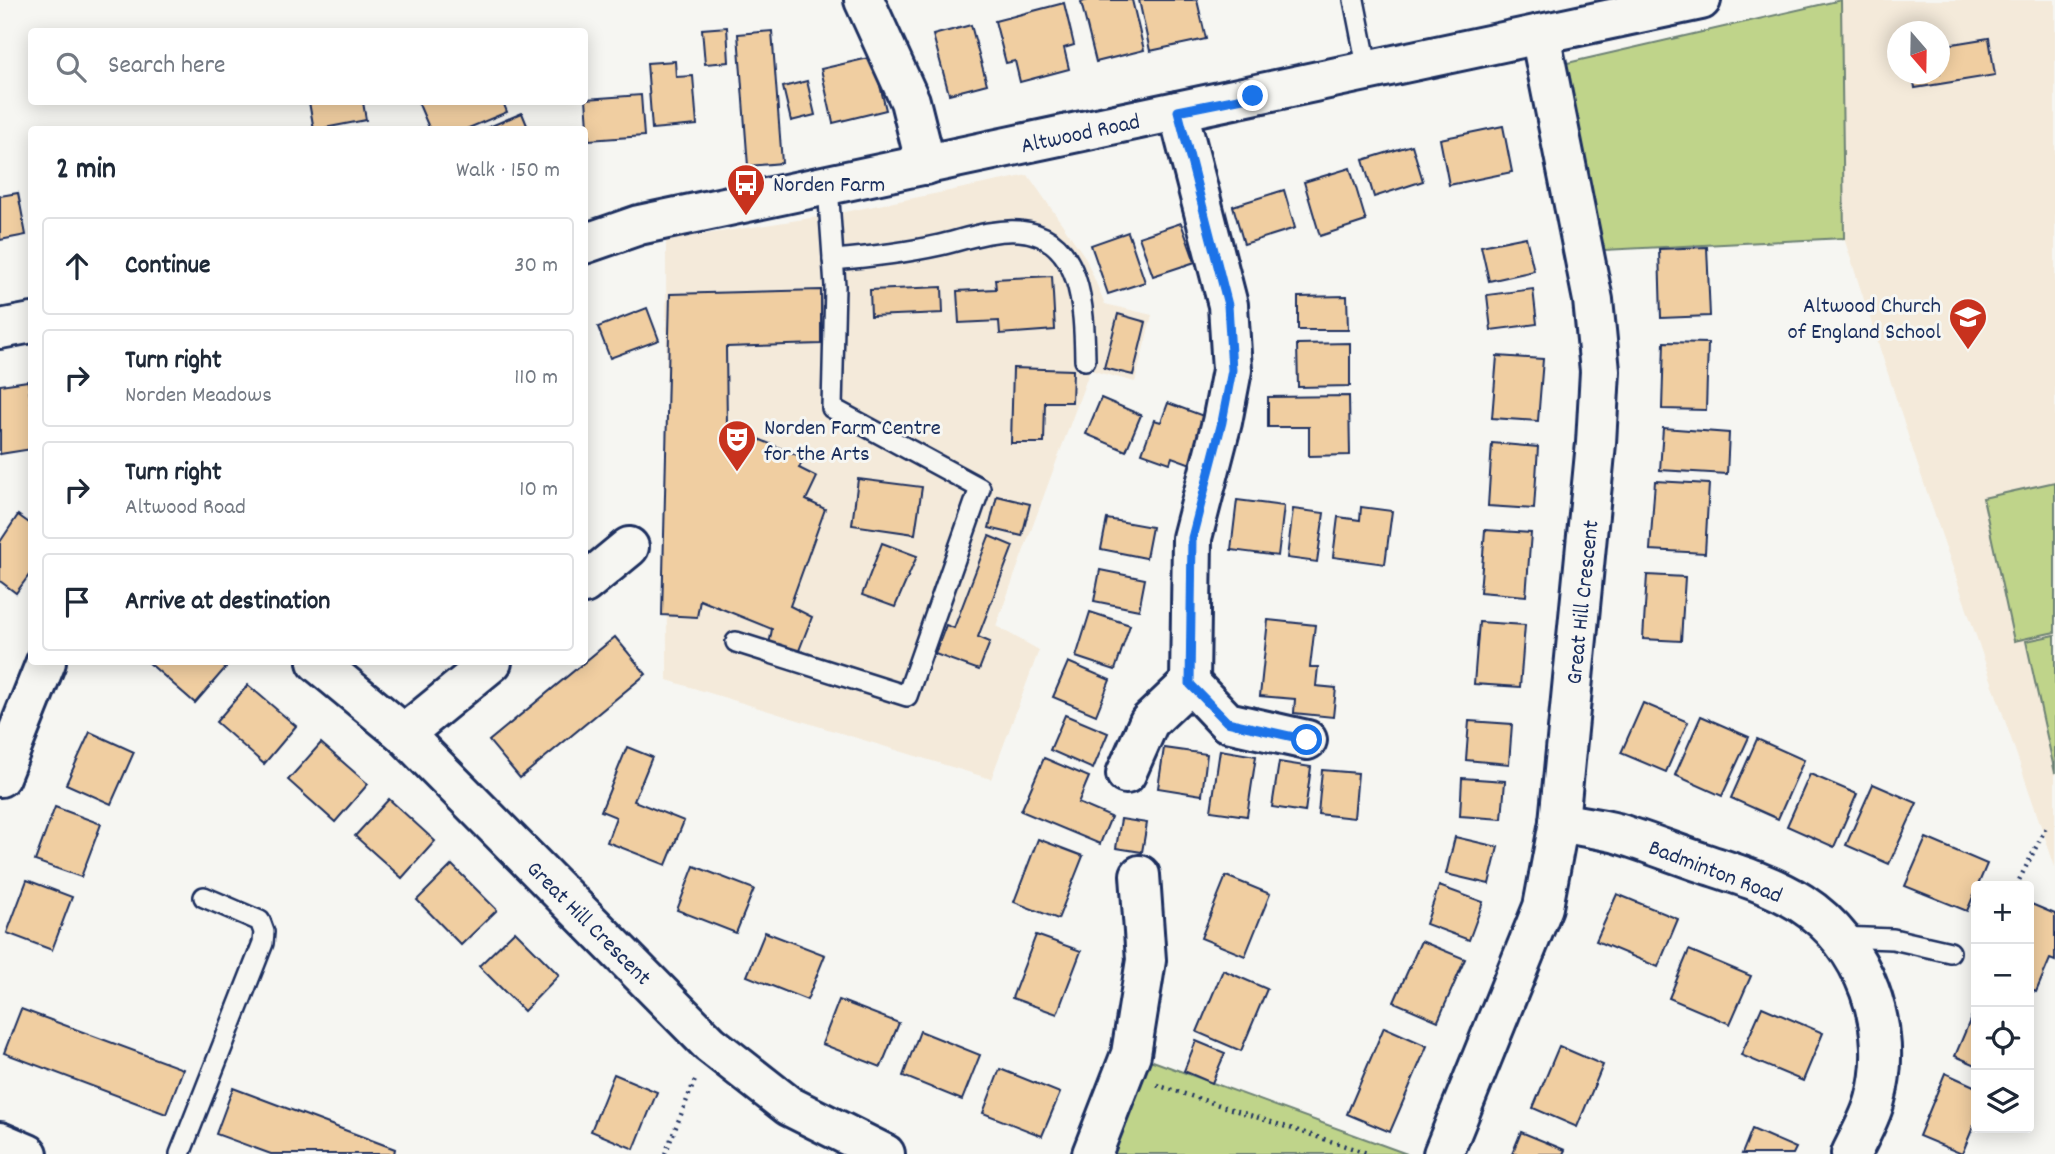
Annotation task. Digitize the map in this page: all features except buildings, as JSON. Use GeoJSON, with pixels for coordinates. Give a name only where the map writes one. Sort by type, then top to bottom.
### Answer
{"type":"FeatureCollection","features":[{"type":"Feature","properties":{"kind":"street"},"geometry":{"type":"LineString","coordinates":[[864,0],[910,101],[926,165]]}},
{"type":"Feature","properties":{"kind":"street","name":"Altwood Road"},"geometry":{"type":"LineString","coordinates":[[588,243],[639,225],[1701,0]]}},
{"type":"Feature","properties":{"kind":"street","name":"Great Hill Crescent"},"geometry":{"type":"LineString","coordinates":[[1443,1154],[1543,908],[1559,822],[1596,443],[1600,371],[1594,300],[1540,34]]}},
{"type":"Feature","properties":{"kind":"street"},"geometry":{"type":"LineString","coordinates":[[1178,111],[1228,305],[1232,370],[1222,422],[1192,538],[1190,684],[1227,722],[1307,740]]}},
{"type":"Feature","properties":{"kind":"street"},"geometry":{"type":"LineString","coordinates":[[0,330],[28,324]]}},
{"type":"Feature","properties":{"kind":"street"},"geometry":{"type":"LineString","coordinates":[[588,581],[629,547]]}},
{"type":"Feature","properties":{"kind":"street"},"geometry":{"type":"LineString","coordinates":[[0,777],[45,665]]}},
{"type":"Feature","properties":{"kind":"street","name":"Great Hill Crescent"},"geometry":{"type":"LineString","coordinates":[[321,665],[404,734],[710,1044],[789,1106],[885,1154]]}},
{"type":"Feature","properties":{"kind":"street"},"geometry":{"type":"LineString","coordinates":[[404,734],[488,665]]}},
{"type":"Feature","properties":{"kind":"street"},"geometry":{"type":"LineString","coordinates":[[1126,774],[1149,722],[1190,684]]}},
{"type":"Feature","properties":{"kind":"street","name":"Badminton Road"},"geometry":{"type":"LineString","coordinates":[[1559,822],[1615,832],[1761,883],[1803,904],[1838,937],[1862,972],[1870,992],[1878,1019],[1881,1047],[1880,1075],[1874,1102],[1851,1154]]}},
{"type":"Feature","properties":{"kind":"street"},"geometry":{"type":"LineString","coordinates":[[1092,1154],[1131,1054],[1146,961],[1140,875]]}},
{"type":"Feature","properties":{"kind":"street"},"geometry":{"type":"LineString","coordinates":[[0,1142],[28,1154]]}},
{"type":"Feature","properties":{"kind":"lane"},"geometry":{"type":"LineString","coordinates":[[1354,0],[1368,71]]}},
{"type":"Feature","properties":{"kind":"lane"},"geometry":{"type":"LineString","coordinates":[[736,642],[907,696],[980,488],[832,408],[835,286],[828,186]]}},
{"type":"Feature","properties":{"kind":"lane"},"geometry":{"type":"LineString","coordinates":[[833,260],[901,253],[984,233],[1018,231],[1044,236],[1058,247],[1072,267],[1078,285],[1084,320],[1085,360]]}},
{"type":"Feature","properties":{"kind":"lane"},"geometry":{"type":"LineString","coordinates":[[180,1154],[263,943],[264,932],[260,921],[204,897]]}},
{"type":"Feature","properties":{"kind":"lane"},"geometry":{"type":"LineString","coordinates":[[1838,937],[1893,939],[1950,952]]}},
{"type":"Feature","properties":{"kind":"path"},"geometry":{"type":"LineString","coordinates":[[2019,881],[2048,824]]}},
{"type":"Feature","properties":{"kind":"path"},"geometry":{"type":"LineString","coordinates":[[664,1154],[710,1044]]}},
{"type":"Feature","properties":{"kind":"path"},"geometry":{"type":"LineString","coordinates":[[1123,1074],[1370,1154]]}},
{"type":"Feature","properties":{"kind":"shaded area","name":"Altwood Church of England School"},"geometry":{"type":"Polygon","coordinates":[[[1841,0],[2055,0],[2055,867],[1917,463],[1844,238],[1841,0]]]}},
{"type":"Feature","properties":{"kind":"shaded area"},"geometry":{"type":"Polygon","coordinates":[[[1028,175],[1085,257],[1105,304],[1152,315],[1135,382],[1090,370],[996,626],[1039,650],[991,779],[667,680],[666,240],[824,216],[1028,175]]]}},
{"type":"Feature","properties":{"kind":"green space"},"geometry":{"type":"Polygon","coordinates":[[[1841,0],[1844,238],[1604,250],[1563,64],[1841,0]]]}},
{"type":"Feature","properties":{"kind":"green space"},"geometry":{"type":"Polygon","coordinates":[[[2055,482],[2055,632],[2014,641],[1983,498],[2055,482]]]}},
{"type":"Feature","properties":{"kind":"green space"},"geometry":{"type":"Polygon","coordinates":[[[2055,635],[2055,773],[2026,641],[2055,635]]]}},
{"type":"Feature","properties":{"kind":"green space"},"geometry":{"type":"Polygon","coordinates":[[[1150,1060],[1407,1154],[1111,1154],[1150,1060]]]}},
{"type":"Feature","properties":{"kind":"place","name":"Norden Farm"},"geometry":{"type":"Point","coordinates":[746,217]}},
{"type":"Feature","properties":{"kind":"place","name":"Altwood Church of England School"},"geometry":{"type":"Point","coordinates":[1968,351]}},
{"type":"Feature","properties":{"kind":"place","name":"Norden Farm Centre for the Arts"},"geometry":{"type":"Point","coordinates":[737,473]}},
{"type":"Feature","properties":{"kind":"route"},"geometry":{"type":"LineString","coordinates":[[1253,96],[1178,111],[1228,305],[1232,370],[1222,422],[1192,538],[1190,684],[1227,722],[1307,740]]}}]}
